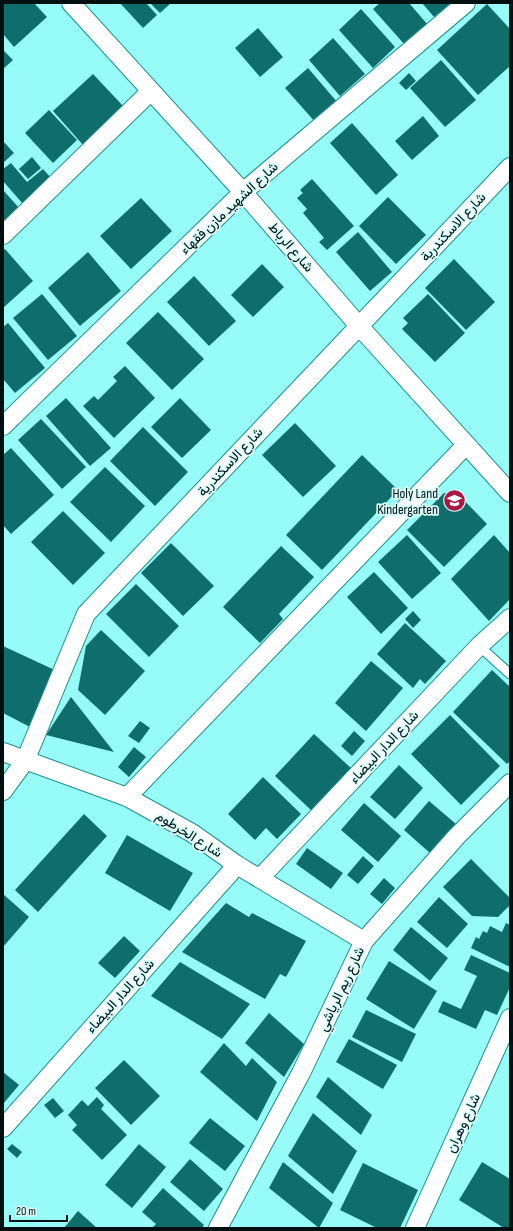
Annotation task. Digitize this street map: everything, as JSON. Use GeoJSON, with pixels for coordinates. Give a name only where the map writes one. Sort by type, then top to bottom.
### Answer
{"type":"FeatureCollection","features":[{"type":"Feature","properties":{"kind":"street","name":"شارع الرباط"},"geometry":{"type":"LineString","coordinates":[[71,3],[242,192],[359,326],[510,493]]}},
{"type":"Feature","properties":{"kind":"street","name":"شارع الشهيد مازن فقهاء"},"geometry":{"type":"LineString","coordinates":[[3,426],[242,192],[466,3]]}},
{"type":"Feature","properties":{"kind":"street"},"geometry":{"type":"LineString","coordinates":[[3,235],[150,92]]}},
{"type":"Feature","properties":{"kind":"street","name":"شارع الاسكندرية"},"geometry":{"type":"LineString","coordinates":[[3,792],[25,762],[86,614],[510,167]]}},
{"type":"Feature","properties":{"kind":"street"},"geometry":{"type":"LineString","coordinates":[[127,797],[466,444]]}},
{"type":"Feature","properties":{"kind":"street","name":"شارع الدار البيضاء"},"geometry":{"type":"LineString","coordinates":[[260,878],[478,646],[510,618]]}},
{"type":"Feature","properties":{"kind":"street","name":"شارع الخرطوم"},"geometry":{"type":"LineString","coordinates":[[3,752],[25,762],[127,797],[192,833],[237,865],[364,941]]}},
{"type":"Feature","properties":{"kind":"street","name":"شارع ريم الرياشي"},"geometry":{"type":"LineString","coordinates":[[218,1228],[301,1073],[364,941],[458,836],[510,783]]}},
{"type":"Feature","properties":{"kind":"street","name":"شارع الدار البيضاء"},"geometry":{"type":"LineString","coordinates":[[3,1128],[237,865]]}},
{"type":"Feature","properties":{"kind":"street","name":"شارع وهران"},"geometry":{"type":"LineString","coordinates":[[415,1228],[510,1018]]}},
{"type":"Feature","properties":{"kind":"lane"},"geometry":{"type":"LineString","coordinates":[[478,646],[510,674]]}},
{"type":"Feature","properties":{"kind":"building"},"geometry":{"type":"Polygon","coordinates":[[[3,3],[34,3],[47,17],[14,47],[3,34],[3,3]]]}},
{"type":"Feature","properties":{"kind":"building"},"geometry":{"type":"Polygon","coordinates":[[[120,3],[146,3],[157,15],[143,28],[120,3]]]}},
{"type":"Feature","properties":{"kind":"building"},"geometry":{"type":"Polygon","coordinates":[[[150,3],[171,3],[160,13],[150,3]]]}},
{"type":"Feature","properties":{"kind":"building"},"geometry":{"type":"Polygon","coordinates":[[[380,3],[409,3],[428,25],[405,45],[373,9],[380,3]]]}},
{"type":"Feature","properties":{"kind":"building"},"geometry":{"type":"Polygon","coordinates":[[[422,3],[451,3],[434,17],[422,3]]]}},
{"type":"Feature","properties":{"kind":"building"},"geometry":{"type":"Polygon","coordinates":[[[487,4],[510,29],[510,66],[478,95],[437,50],[487,4]]]}},
{"type":"Feature","properties":{"kind":"building"},"geometry":{"type":"Polygon","coordinates":[[[361,9],[395,47],[373,68],[339,30],[361,9]]]}},
{"type":"Feature","properties":{"kind":"building"},"geometry":{"type":"Polygon","coordinates":[[[258,28],[283,57],[260,77],[235,48],[258,28]]]}},
{"type":"Feature","properties":{"kind":"building"},"geometry":{"type":"Polygon","coordinates":[[[333,38],[365,74],[340,96],[309,60],[333,38]]]}},
{"type":"Feature","properties":{"kind":"building"},"geometry":{"type":"Polygon","coordinates":[[[3,50],[13,60],[3,69],[3,50]]]}},
{"type":"Feature","properties":{"kind":"building"},"geometry":{"type":"Polygon","coordinates":[[[441,60],[476,100],[445,127],[410,88],[441,60]]]}},
{"type":"Feature","properties":{"kind":"building"},"geometry":{"type":"Polygon","coordinates":[[[308,68],[338,103],[316,123],[285,88],[308,68]]]}},
{"type":"Feature","properties":{"kind":"building"},"geometry":{"type":"Polygon","coordinates":[[[409,73],[416,81],[406,90],[399,83],[409,73]]]}},
{"type":"Feature","properties":{"kind":"building"},"geometry":{"type":"Polygon","coordinates":[[[93,74],[124,107],[83,145],[53,111],[93,74]]]}},
{"type":"Feature","properties":{"kind":"building"},"geometry":{"type":"Polygon","coordinates":[[[49,110],[77,140],[53,163],[25,133],[49,110]]]}},
{"type":"Feature","properties":{"kind":"building"},"geometry":{"type":"Polygon","coordinates":[[[423,116],[439,136],[412,160],[395,141],[423,116]]]}},
{"type":"Feature","properties":{"kind":"building"},"geometry":{"type":"Polygon","coordinates":[[[352,123],[398,175],[376,195],[330,143],[352,123]]]}},
{"type":"Feature","properties":{"kind":"building"},"geometry":{"type":"Polygon","coordinates":[[[3,141],[14,153],[3,163],[3,141]]]}},
{"type":"Feature","properties":{"kind":"building"},"geometry":{"type":"Polygon","coordinates":[[[32,157],[41,168],[28,179],[19,169],[32,157]]]}},
{"type":"Feature","properties":{"kind":"building"},"geometry":{"type":"Polygon","coordinates":[[[11,163],[27,182],[43,169],[52,179],[23,204],[3,181],[3,169],[11,163]]]}},
{"type":"Feature","properties":{"kind":"building"},"geometry":{"type":"Polygon","coordinates":[[[312,179],[354,226],[327,250],[319,242],[324,238],[303,213],[307,209],[297,198],[303,193],[300,190],[312,179]]]}},
{"type":"Feature","properties":{"kind":"building"},"geometry":{"type":"Polygon","coordinates":[[[3,190],[20,209],[3,224],[3,190]]]}},
{"type":"Feature","properties":{"kind":"building"},"geometry":{"type":"Polygon","coordinates":[[[388,197],[426,235],[396,264],[359,226],[388,197]]]}},
{"type":"Feature","properties":{"kind":"building"},"geometry":{"type":"Polygon","coordinates":[[[141,198],[172,231],[131,269],[100,236],[141,198]]]}},
{"type":"Feature","properties":{"kind":"building"},"geometry":{"type":"Polygon","coordinates":[[[358,232],[392,272],[370,291],[336,252],[358,232]]]}},
{"type":"Feature","properties":{"kind":"building"},"geometry":{"type":"Polygon","coordinates":[[[5,249],[33,281],[3,308],[3,251],[5,249]]]}},
{"type":"Feature","properties":{"kind":"building"},"geometry":{"type":"Polygon","coordinates":[[[88,252],[121,291],[80,326],[48,288],[88,252]]]}},
{"type":"Feature","properties":{"kind":"building"},"geometry":{"type":"Polygon","coordinates":[[[454,259],[495,302],[466,330],[425,288],[454,259]]]}},
{"type":"Feature","properties":{"kind":"building"},"geometry":{"type":"Polygon","coordinates":[[[262,264],[284,287],[253,317],[231,295],[262,264]]]}},
{"type":"Feature","properties":{"kind":"building"},"geometry":{"type":"Polygon","coordinates":[[[194,276],[236,321],[209,346],[167,302],[194,276]]]}},
{"type":"Feature","properties":{"kind":"building"},"geometry":{"type":"Polygon","coordinates":[[[42,294],[77,336],[48,360],[13,318],[42,294]]]}},
{"type":"Feature","properties":{"kind":"building"},"geometry":{"type":"Polygon","coordinates":[[[428,294],[465,333],[435,362],[402,329],[408,323],[403,318],[428,294]]]}},
{"type":"Feature","properties":{"kind":"building"},"geometry":{"type":"Polygon","coordinates":[[[158,312],[204,359],[172,390],[126,343],[158,312]]]}},
{"type":"Feature","properties":{"kind":"building"},"geometry":{"type":"Polygon","coordinates":[[[8,323],[45,368],[15,393],[3,379],[3,327],[8,323]]]}},
{"type":"Feature","properties":{"kind":"building"},"geometry":{"type":"Polygon","coordinates":[[[125,366],[155,398],[114,438],[83,406],[94,396],[98,400],[117,381],[113,377],[125,366]]]}},
{"type":"Feature","properties":{"kind":"building"},"geometry":{"type":"Polygon","coordinates":[[[66,398],[111,448],[90,466],[46,416],[66,398]]]}},
{"type":"Feature","properties":{"kind":"building"},"geometry":{"type":"Polygon","coordinates":[[[180,398],[211,430],[182,458],[151,427],[180,398]]]}},
{"type":"Feature","properties":{"kind":"building"},"geometry":{"type":"Polygon","coordinates":[[[41,419],[86,467],[62,489],[18,440],[41,419]]]}},
{"type":"Feature","properties":{"kind":"building"},"geometry":{"type":"Polygon","coordinates":[[[295,423],[336,466],[303,497],[262,455],[295,423]]]}},
{"type":"Feature","properties":{"kind":"building"},"geometry":{"type":"Polygon","coordinates":[[[143,427],[188,472],[155,506],[110,461],[143,427]]]}},
{"type":"Feature","properties":{"kind":"building"},"geometry":{"type":"Polygon","coordinates":[[[11,448],[54,495],[11,534],[3,525],[3,455],[11,448]]]}},
{"type":"Feature","properties":{"kind":"building"},"geometry":{"type":"Polygon","coordinates":[[[362,455],[398,490],[322,570],[286,535],[362,455]]]}},
{"type":"Feature","properties":{"kind":"building"},"geometry":{"type":"Polygon","coordinates":[[[105,467],[145,506],[111,542],[70,502],[105,467]]]}},
{"type":"Feature","properties":{"kind":"building"},"geometry":{"type":"Polygon","coordinates":[[[444,493],[457,493],[487,524],[444,567],[407,530],[444,493]]]}},
{"type":"Feature","properties":{"kind":"building"},"geometry":{"type":"Polygon","coordinates":[[[63,511],[105,553],[73,585],[31,542],[63,511]]]}},
{"type":"Feature","properties":{"kind":"building"},"geometry":{"type":"Polygon","coordinates":[[[407,535],[441,573],[412,599],[378,562],[407,535]]]}},
{"type":"Feature","properties":{"kind":"building"},"geometry":{"type":"Polygon","coordinates":[[[494,535],[510,553],[510,599],[489,621],[451,579],[494,535]]]}},
{"type":"Feature","properties":{"kind":"building"},"geometry":{"type":"Polygon","coordinates":[[[171,543],[214,586],[183,616],[141,573],[171,543]]]}},
{"type":"Feature","properties":{"kind":"building"},"geometry":{"type":"Polygon","coordinates":[[[281,546],[314,577],[279,614],[283,619],[260,643],[223,607],[281,546]]]}},
{"type":"Feature","properties":{"kind":"building"},"geometry":{"type":"Polygon","coordinates":[[[374,572],[408,608],[381,634],[347,597],[374,572]]]}},
{"type":"Feature","properties":{"kind":"building"},"geometry":{"type":"Polygon","coordinates":[[[136,584],[179,626],[149,657],[106,614],[136,584]]]}},
{"type":"Feature","properties":{"kind":"building"},"geometry":{"type":"Polygon","coordinates":[[[413,611],[421,620],[413,628],[405,619],[413,611]]]}},
{"type":"Feature","properties":{"kind":"building"},"geometry":{"type":"Polygon","coordinates":[[[405,623],[446,661],[425,684],[420,679],[413,688],[377,654],[405,623]]]}},
{"type":"Feature","properties":{"kind":"building"},"geometry":{"type":"Polygon","coordinates":[[[101,630],[145,671],[105,715],[78,690],[86,646],[101,630]]]}},
{"type":"Feature","properties":{"kind":"building"},"geometry":{"type":"Polygon","coordinates":[[[3,646],[59,672],[32,728],[3,713],[3,646]]]}},
{"type":"Feature","properties":{"kind":"building"},"geometry":{"type":"Polygon","coordinates":[[[371,661],[403,688],[366,731],[335,703],[371,661]]]}},
{"type":"Feature","properties":{"kind":"building"},"geometry":{"type":"Polygon","coordinates":[[[492,670],[510,687],[510,761],[507,764],[453,712],[492,670]]]}},
{"type":"Feature","properties":{"kind":"building"},"geometry":{"type":"Polygon","coordinates":[[[71,697],[114,752],[46,735],[71,697]]]}},
{"type":"Feature","properties":{"kind":"building"},"geometry":{"type":"Polygon","coordinates":[[[450,715],[500,766],[461,805],[411,754],[450,715]]]}},
{"type":"Feature","properties":{"kind":"building"},"geometry":{"type":"Polygon","coordinates":[[[140,721],[150,728],[139,743],[128,736],[140,721]]]}},
{"type":"Feature","properties":{"kind":"building"},"geometry":{"type":"Polygon","coordinates":[[[354,731],[365,741],[352,756],[341,746],[354,731]]]}},
{"type":"Feature","properties":{"kind":"building"},"geometry":{"type":"Polygon","coordinates":[[[314,734],[352,769],[313,812],[275,776],[314,734]]]}},
{"type":"Feature","properties":{"kind":"building"},"geometry":{"type":"Polygon","coordinates":[[[134,747],[146,757],[129,777],[118,767],[134,747]]]}},
{"type":"Feature","properties":{"kind":"building"},"geometry":{"type":"Polygon","coordinates":[[[399,765],[423,788],[395,819],[370,797],[399,765]]]}},
{"type":"Feature","properties":{"kind":"building"},"geometry":{"type":"Polygon","coordinates":[[[263,777],[301,814],[277,839],[266,828],[255,840],[228,814],[263,777]]]}},
{"type":"Feature","properties":{"kind":"building"},"geometry":{"type":"Polygon","coordinates":[[[429,801],[456,824],[430,853],[404,830],[429,801]]]}},
{"type":"Feature","properties":{"kind":"building"},"geometry":{"type":"Polygon","coordinates":[[[364,803],[401,836],[378,862],[341,830],[364,803]]]}},
{"type":"Feature","properties":{"kind":"building"},"geometry":{"type":"Polygon","coordinates":[[[84,814],[107,836],[38,912],[15,890],[84,814]]]}},
{"type":"Feature","properties":{"kind":"building"},"geometry":{"type":"Polygon","coordinates":[[[127,835],[193,873],[170,911],[105,873],[127,835]]]}},
{"type":"Feature","properties":{"kind":"building"},"geometry":{"type":"Polygon","coordinates":[[[307,848],[343,873],[331,889],[296,864],[307,848]]]}},
{"type":"Feature","properties":{"kind":"building"},"geometry":{"type":"Polygon","coordinates":[[[363,856],[374,866],[358,884],[347,875],[363,856]]]}},
{"type":"Feature","properties":{"kind":"building"},"geometry":{"type":"Polygon","coordinates":[[[471,859],[510,898],[510,905],[498,917],[472,916],[443,887],[471,859]]]}},
{"type":"Feature","properties":{"kind":"building"},"geometry":{"type":"Polygon","coordinates":[[[384,878],[395,888],[382,904],[370,894],[384,878]]]}},
{"type":"Feature","properties":{"kind":"building"},"geometry":{"type":"Polygon","coordinates":[[[3,894],[29,917],[3,947],[3,894]]]}},
{"type":"Feature","properties":{"kind":"building"},"geometry":{"type":"Polygon","coordinates":[[[439,897],[468,924],[447,948],[417,922],[439,897]]]}},
{"type":"Feature","properties":{"kind":"building"},"geometry":{"type":"Polygon","coordinates":[[[226,903],[249,917],[252,913],[306,941],[286,977],[280,974],[265,999],[182,952],[226,903]]]}},
{"type":"Feature","properties":{"kind":"building"},"geometry":{"type":"Polygon","coordinates":[[[506,923],[510,925],[510,967],[471,948],[476,937],[479,939],[483,931],[487,933],[490,926],[502,932],[506,923]]]}},
{"type":"Feature","properties":{"kind":"building"},"geometry":{"type":"Polygon","coordinates":[[[411,927],[448,958],[430,981],[393,950],[411,927]]]}},
{"type":"Feature","properties":{"kind":"building"},"geometry":{"type":"Polygon","coordinates":[[[124,936],[140,951],[115,978],[98,963],[124,936]]]}},
{"type":"Feature","properties":{"kind":"building"},"geometry":{"type":"Polygon","coordinates":[[[471,955],[510,973],[510,987],[497,1015],[485,1010],[476,1029],[438,1012],[443,1001],[461,1009],[477,976],[464,970],[471,955]]]}},
{"type":"Feature","properties":{"kind":"building"},"geometry":{"type":"Polygon","coordinates":[[[389,961],[437,991],[414,1029],[366,999],[389,961]]]}},
{"type":"Feature","properties":{"kind":"building"},"geometry":{"type":"Polygon","coordinates":[[[180,962],[250,1004],[222,1039],[151,996],[180,962]]]}},
{"type":"Feature","properties":{"kind":"building"},"geometry":{"type":"Polygon","coordinates":[[[366,1010],[416,1034],[402,1062],[352,1037],[366,1010]]]}},
{"type":"Feature","properties":{"kind":"building"},"geometry":{"type":"Polygon","coordinates":[[[269,1013],[304,1044],[284,1077],[245,1043],[269,1013]]]}},
{"type":"Feature","properties":{"kind":"building"},"geometry":{"type":"Polygon","coordinates":[[[349,1039],[397,1065],[383,1089],[336,1062],[349,1039]]]}},
{"type":"Feature","properties":{"kind":"building"},"geometry":{"type":"Polygon","coordinates":[[[224,1043],[246,1066],[252,1058],[277,1082],[257,1121],[200,1072],[224,1043]]]}},
{"type":"Feature","properties":{"kind":"building"},"geometry":{"type":"Polygon","coordinates":[[[124,1060],[160,1096],[131,1125],[95,1088],[124,1060]]]}},
{"type":"Feature","properties":{"kind":"building"},"geometry":{"type":"Polygon","coordinates":[[[3,1072],[19,1085],[3,1104],[3,1072]]]}},
{"type":"Feature","properties":{"kind":"building"},"geometry":{"type":"Polygon","coordinates":[[[328,1077],[372,1115],[361,1135],[316,1097],[328,1077]]]}},
{"type":"Feature","properties":{"kind":"building"},"geometry":{"type":"Polygon","coordinates":[[[97,1097],[104,1105],[101,1109],[127,1135],[102,1160],[72,1130],[77,1125],[68,1115],[82,1100],[88,1106],[97,1097]]]}},
{"type":"Feature","properties":{"kind":"building"},"geometry":{"type":"Polygon","coordinates":[[[53,1098],[64,1111],[55,1118],[44,1105],[53,1098]]]}},
{"type":"Feature","properties":{"kind":"building"},"geometry":{"type":"Polygon","coordinates":[[[313,1113],[357,1151],[333,1194],[288,1156],[313,1113]]]}},
{"type":"Feature","properties":{"kind":"building"},"geometry":{"type":"Polygon","coordinates":[[[210,1118],[245,1146],[225,1171],[189,1143],[210,1118]]]}},
{"type":"Feature","properties":{"kind":"building"},"geometry":{"type":"Polygon","coordinates":[[[12,1144],[22,1152],[17,1158],[7,1149],[12,1144]]]}},
{"type":"Feature","properties":{"kind":"building"},"geometry":{"type":"Polygon","coordinates":[[[139,1144],[166,1167],[132,1208],[105,1185],[139,1144]]]}},
{"type":"Feature","properties":{"kind":"building"},"geometry":{"type":"Polygon","coordinates":[[[190,1159],[223,1189],[204,1211],[170,1182],[190,1159]]]}},
{"type":"Feature","properties":{"kind":"building"},"geometry":{"type":"Polygon","coordinates":[[[283,1162],[333,1203],[319,1228],[269,1188],[283,1162]]]}},
{"type":"Feature","properties":{"kind":"building"},"geometry":{"type":"Polygon","coordinates":[[[482,1162],[510,1179],[510,1228],[504,1228],[459,1200],[482,1162]]]}},
{"type":"Feature","properties":{"kind":"building"},"geometry":{"type":"Polygon","coordinates":[[[363,1163],[418,1190],[400,1228],[377,1228],[340,1210],[363,1163]]]}},
{"type":"Feature","properties":{"kind":"building"},"geometry":{"type":"Polygon","coordinates":[[[163,1188],[204,1225],[202,1228],[152,1228],[156,1224],[142,1212],[163,1188]]]}},
{"type":"Feature","properties":{"kind":"building"},"geometry":{"type":"Polygon","coordinates":[[[78,1211],[97,1228],[64,1228],[78,1211]]]}},
{"type":"Feature","properties":{"kind":"place","name":"Holy Land Kindergarten"},"geometry":{"type":"Point","coordinates":[454,501]}}]}
